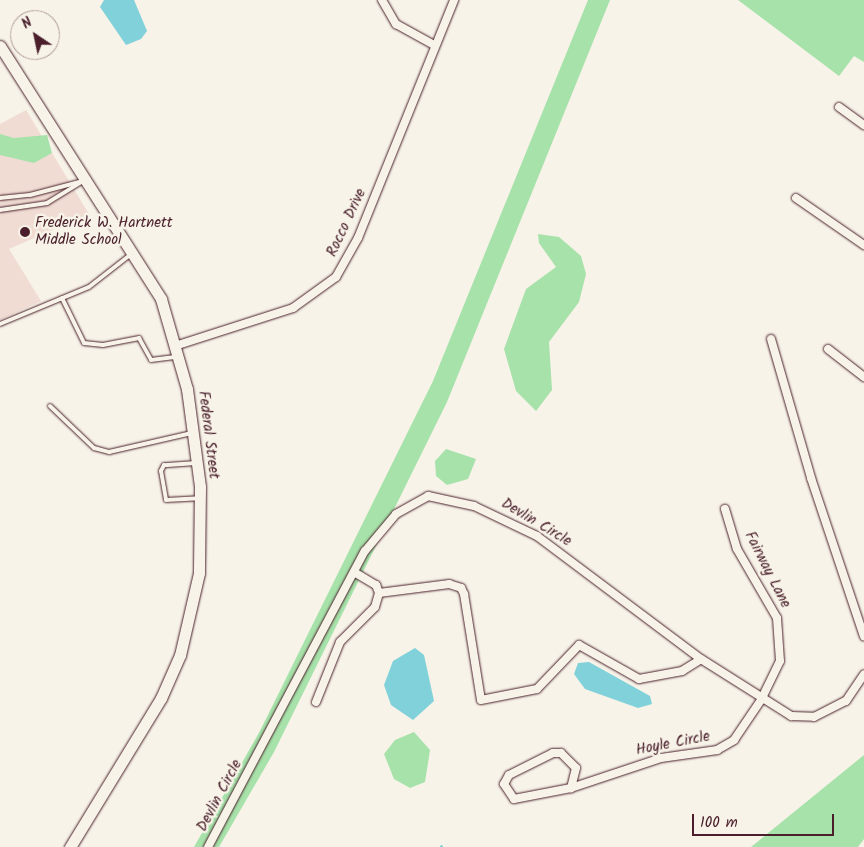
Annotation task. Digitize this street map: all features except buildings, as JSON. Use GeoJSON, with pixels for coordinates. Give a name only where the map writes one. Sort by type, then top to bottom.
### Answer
{"type":"FeatureCollection","features":[{"type":"Feature","properties":{"kind":"street"},"geometry":{"type":"LineString","coordinates":[[382,0],[407,34],[434,45]]}},
{"type":"Feature","properties":{"kind":"street","name":"Rocco Drive"},"geometry":{"type":"LineString","coordinates":[[179,351],[293,308],[336,277],[358,238],[434,45],[454,0]]}},
{"type":"Feature","properties":{"kind":"street","name":"Federal Street"},"geometry":{"type":"LineString","coordinates":[[0,46],[133,252],[161,299],[179,351],[198,463],[201,498],[196,592],[180,655],[161,698],[70,847]]}},
{"type":"Feature","properties":{"kind":"street"},"geometry":{"type":"LineString","coordinates":[[839,107],[864,125]]}},
{"type":"Feature","properties":{"kind":"street"},"geometry":{"type":"LineString","coordinates":[[796,198],[864,245]]}},
{"type":"Feature","properties":{"kind":"street"},"geometry":{"type":"LineString","coordinates":[[771,339],[810,478],[864,636]]}},
{"type":"Feature","properties":{"kind":"street"},"geometry":{"type":"LineString","coordinates":[[828,349],[864,377]]}},
{"type":"Feature","properties":{"kind":"street","name":"Devlin Circle"},"geometry":{"type":"LineString","coordinates":[[208,847],[354,572],[396,514],[420,499],[444,497],[502,517],[537,536],[701,659],[761,700],[792,716],[814,716],[846,701],[864,674]]}},
{"type":"Feature","properties":{"kind":"street","name":"Fairway Lane"},"geometry":{"type":"LineString","coordinates":[[725,509],[737,549],[778,618],[780,660],[761,700]]}},
{"type":"Feature","properties":{"kind":"street"},"geometry":{"type":"LineString","coordinates":[[316,702],[340,642],[354,623],[375,607],[379,593],[371,581],[354,572]]}},
{"type":"Feature","properties":{"kind":"street"},"geometry":{"type":"LineString","coordinates":[[379,593],[449,584],[461,588],[481,700],[537,689],[578,645],[639,678],[682,670],[701,659]]}},
{"type":"Feature","properties":{"kind":"street","name":"Hoyle Circle"},"geometry":{"type":"LineString","coordinates":[[571,788],[576,768],[560,752],[514,772],[504,784],[514,799],[571,788],[645,762],[726,746],[761,700]]}},
{"type":"Feature","properties":{"kind":"lane"},"geometry":{"type":"LineString","coordinates":[[0,198],[30,195],[85,180]]}},
{"type":"Feature","properties":{"kind":"lane"},"geometry":{"type":"LineString","coordinates":[[0,210],[47,203],[85,180]]}},
{"type":"Feature","properties":{"kind":"lane"},"geometry":{"type":"LineString","coordinates":[[0,324],[88,287],[133,252]]}},
{"type":"Feature","properties":{"kind":"lane"},"geometry":{"type":"LineString","coordinates":[[62,298],[84,342],[104,345],[139,338],[151,360],[179,351]]}},
{"type":"Feature","properties":{"kind":"lane"},"geometry":{"type":"LineString","coordinates":[[50,406],[94,448],[109,452],[194,432]]}},
{"type":"Feature","properties":{"kind":"lane"},"geometry":{"type":"LineString","coordinates":[[198,463],[164,466],[161,472],[166,500],[201,498]]}},
{"type":"Feature","properties":{"kind":"shaded area","name":"Frederick W. Hartnett Middle School"},"geometry":{"type":"Polygon","coordinates":[[[26,110],[89,214],[9,249],[41,301],[0,320],[0,124],[26,110]]]}},
{"type":"Feature","properties":{"kind":"green space"},"geometry":{"type":"Polygon","coordinates":[[[588,0],[610,0],[447,402],[274,752],[219,847],[194,847],[260,731],[433,381],[588,0]]]}},
{"type":"Feature","properties":{"kind":"green space"},"geometry":{"type":"Polygon","coordinates":[[[738,0],[864,0],[864,62],[854,56],[839,76],[738,0]]]}},
{"type":"Feature","properties":{"kind":"green space"},"geometry":{"type":"Polygon","coordinates":[[[0,134],[14,138],[47,135],[52,153],[34,163],[0,155],[0,134]]]}},
{"type":"Feature","properties":{"kind":"green space"},"geometry":{"type":"Polygon","coordinates":[[[538,234],[559,237],[581,256],[586,274],[579,302],[549,342],[552,390],[536,411],[516,391],[504,349],[526,289],[556,267],[539,243],[538,234]]]}},
{"type":"Feature","properties":{"kind":"green space"},"geometry":{"type":"Polygon","coordinates":[[[446,449],[476,459],[468,479],[447,485],[436,476],[435,461],[446,449]]]}},
{"type":"Feature","properties":{"kind":"green space"},"geometry":{"type":"Polygon","coordinates":[[[414,732],[430,750],[425,782],[410,788],[394,779],[384,754],[395,740],[414,732]]]}},
{"type":"Feature","properties":{"kind":"green space"},"geometry":{"type":"Polygon","coordinates":[[[864,755],[864,839],[858,847],[751,847],[864,755]]]}},
{"type":"Feature","properties":{"kind":"water"},"geometry":{"type":"Polygon","coordinates":[[[104,0],[134,0],[147,31],[141,39],[126,45],[100,7],[104,0]]]}},
{"type":"Feature","properties":{"kind":"water"},"geometry":{"type":"Polygon","coordinates":[[[415,648],[424,655],[434,701],[413,720],[391,705],[384,685],[393,661],[415,648]]]}},
{"type":"Feature","properties":{"kind":"water"},"geometry":{"type":"Polygon","coordinates":[[[589,662],[650,696],[652,704],[638,708],[585,689],[574,674],[578,663],[589,662]]]}},
{"type":"Feature","properties":{"kind":"place","name":"Frederick W. Hartnett Middle School"},"geometry":{"type":"Point","coordinates":[25,232]}}]}
